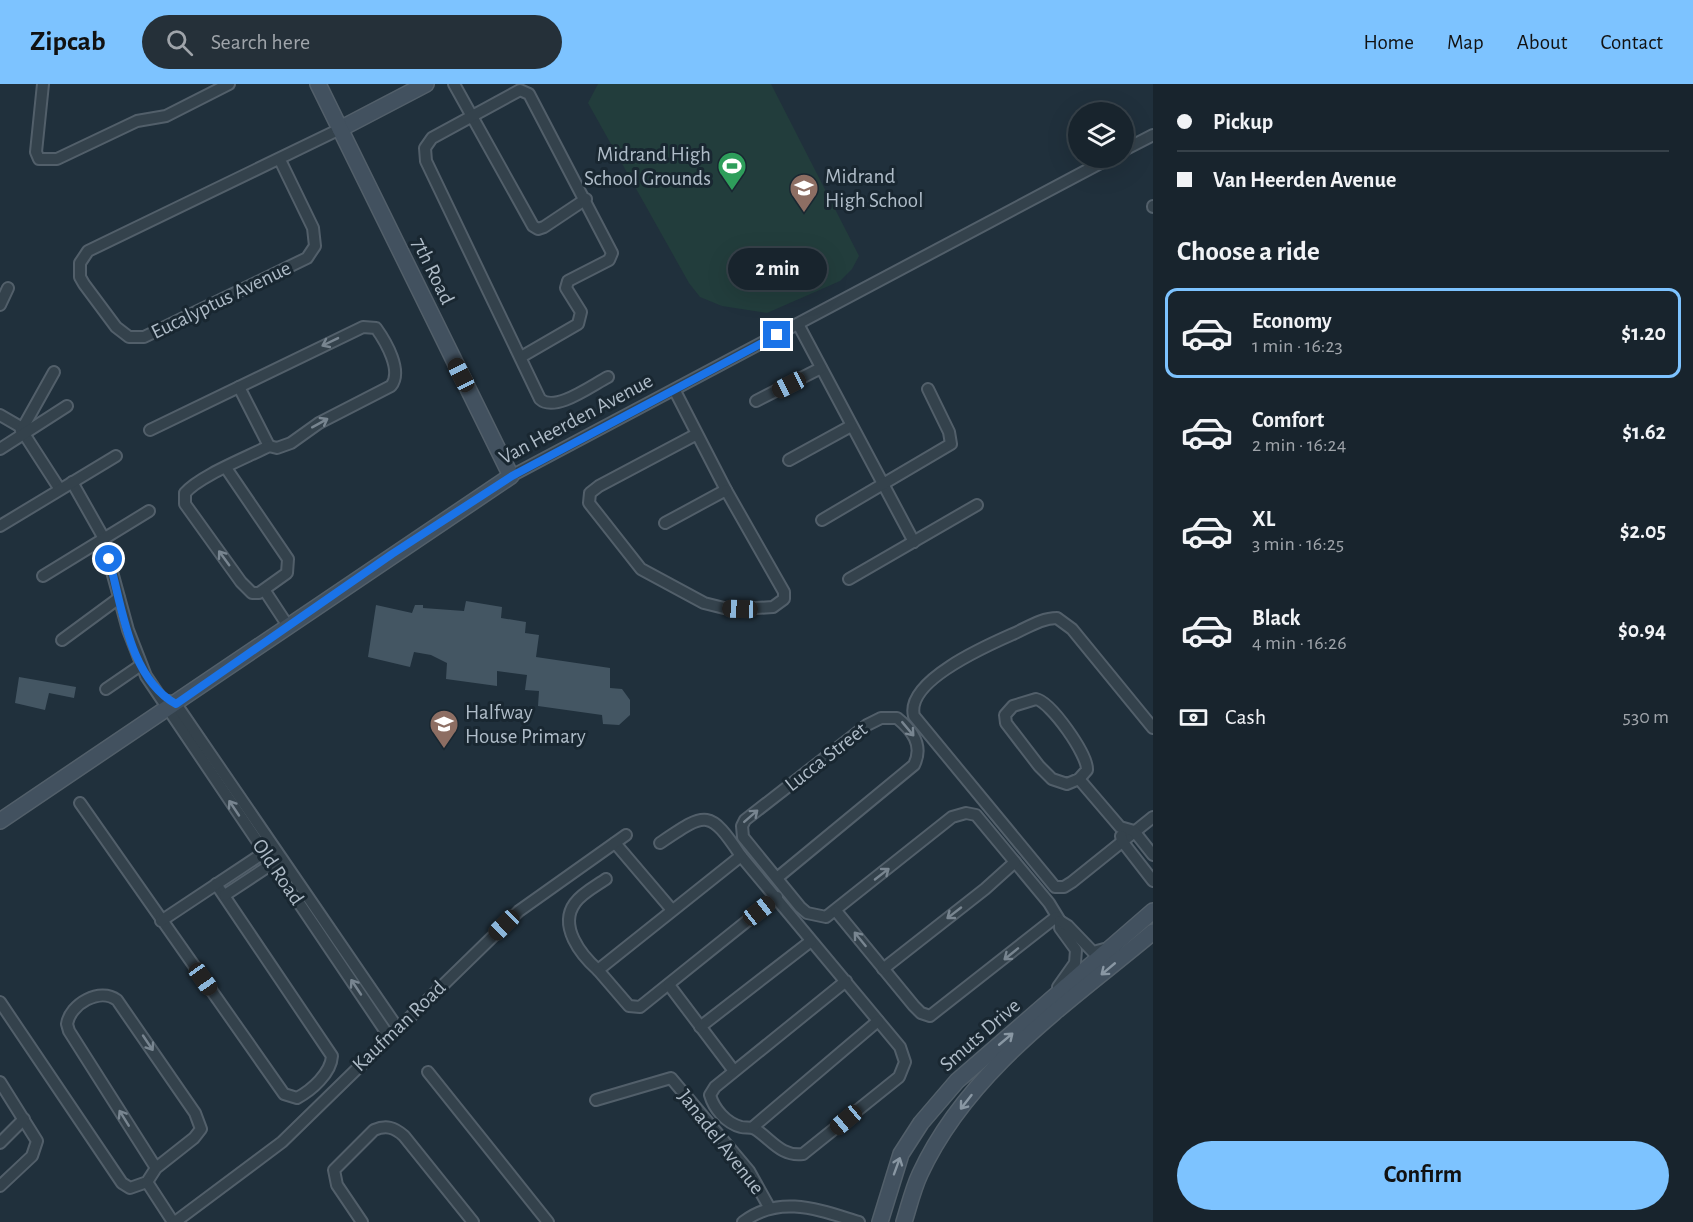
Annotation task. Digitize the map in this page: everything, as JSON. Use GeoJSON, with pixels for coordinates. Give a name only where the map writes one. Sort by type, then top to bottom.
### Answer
{"type":"FeatureCollection","features":[{"type":"Feature","properties":{"kind":"street"},"geometry":{"type":"LineString","coordinates":[[43,84],[36,152],[39,159],[46,161],[57,159],[137,121],[166,116],[229,84]]}},
{"type":"Feature","properties":{"kind":"street","name":"7th Road"},"geometry":{"type":"LineString","coordinates":[[318,84],[512,476]]}},
{"type":"Feature","properties":{"kind":"street"},"geometry":{"type":"LineString","coordinates":[[340,129],[426,84]]}},
{"type":"Feature","properties":{"kind":"street"},"geometry":{"type":"LineString","coordinates":[[454,84],[470,117],[535,228],[544,227],[586,199]]}},
{"type":"Feature","properties":{"kind":"street"},"geometry":{"type":"LineString","coordinates":[[521,357],[578,324],[581,312],[566,288],[568,280],[611,258],[608,242],[529,94],[514,90],[432,138],[425,148],[426,161],[540,399],[548,404],[558,403],[608,377]]}},
{"type":"Feature","properties":{"kind":"street","name":"Eucalyptus Avenue"},"geometry":{"type":"LineString","coordinates":[[280,160],[313,228],[315,246],[307,258],[144,337],[129,337],[116,327],[80,277],[80,263],[88,251],[340,129]]}},
{"type":"Feature","properties":{"kind":"street"},"geometry":{"type":"LineString","coordinates":[[1134,145],[1153,135]]}},
{"type":"Feature","properties":{"kind":"street","name":"Van Heerden Avenue"},"geometry":{"type":"LineString","coordinates":[[0,821],[169,704],[512,476],[1091,168]]}},
{"type":"Feature","properties":{"kind":"street"},"geometry":{"type":"LineString","coordinates":[[0,305],[8,288]]}},
{"type":"Feature","properties":{"kind":"street"},"geometry":{"type":"LineString","coordinates":[[798,324],[914,542]]}},
{"type":"Feature","properties":{"kind":"street"},"geometry":{"type":"LineString","coordinates":[[150,430],[363,327],[372,325],[379,331],[397,370],[396,380],[391,386],[319,423],[291,443],[277,448],[270,446],[226,468],[186,490],[184,504],[247,588],[255,594],[265,591],[287,573],[288,559],[226,468]]}},
{"type":"Feature","properties":{"kind":"street"},"geometry":{"type":"LineString","coordinates":[[756,401],[821,368]]}},
{"type":"Feature","properties":{"kind":"street"},"geometry":{"type":"LineString","coordinates":[[22,433],[54,372]]}},
{"type":"Feature","properties":{"kind":"street"},"geometry":{"type":"LineString","coordinates":[[239,387],[270,446]]}},
{"type":"Feature","properties":{"kind":"street"},"geometry":{"type":"LineString","coordinates":[[822,520],[951,444],[950,432],[927,388]]}},
{"type":"Feature","properties":{"kind":"street"},"geometry":{"type":"LineString","coordinates":[[675,391],[726,490],[784,592],[784,599],[777,605],[740,609],[714,606],[647,573],[634,562],[589,503],[590,493],[598,486],[697,434]]}},
{"type":"Feature","properties":{"kind":"street"},"geometry":{"type":"LineString","coordinates":[[0,449],[67,406]]}},
{"type":"Feature","properties":{"kind":"street"},"geometry":{"type":"LineString","coordinates":[[0,415],[14,421],[59,488]]}},
{"type":"Feature","properties":{"kind":"street"},"geometry":{"type":"LineString","coordinates":[[789,460],[851,426]]}},
{"type":"Feature","properties":{"kind":"street"},"geometry":{"type":"LineString","coordinates":[[0,526],[59,488],[116,456]]}},
{"type":"Feature","properties":{"kind":"street","name":"Old Road"},"geometry":{"type":"LineString","coordinates":[[72,482],[104,540],[141,665],[269,850],[388,1035]]}},
{"type":"Feature","properties":{"kind":"street"},"geometry":{"type":"LineString","coordinates":[[665,523],[726,490]]}},
{"type":"Feature","properties":{"kind":"street"},"geometry":{"type":"LineString","coordinates":[[849,579],[977,505]]}},
{"type":"Feature","properties":{"kind":"street"},"geometry":{"type":"LineString","coordinates":[[43,576],[149,511]]}},
{"type":"Feature","properties":{"kind":"street"},"geometry":{"type":"LineString","coordinates":[[265,591],[288,626]]}},
{"type":"Feature","properties":{"kind":"street"},"geometry":{"type":"LineString","coordinates":[[62,640],[120,598]]}},
{"type":"Feature","properties":{"kind":"street"},"geometry":{"type":"LineString","coordinates":[[1153,728],[1072,629],[1057,618],[1033,624],[959,659],[913,702],[914,716],[1052,885],[1062,887],[1072,882],[1153,817]]}},
{"type":"Feature","properties":{"kind":"street"},"geometry":{"type":"LineString","coordinates":[[106,689],[141,665]]}},
{"type":"Feature","properties":{"kind":"street"},"geometry":{"type":"LineString","coordinates":[[1028,700],[1043,701],[1084,755],[1087,770],[1080,779],[1067,784],[1052,779],[1006,723],[1008,712],[1028,700]]}},
{"type":"Feature","properties":{"kind":"street","name":"Lucca Street"},"geometry":{"type":"LineString","coordinates":[[881,717],[897,717],[917,741],[918,756],[914,765],[777,878],[743,837],[742,826],[745,820],[867,724],[881,717]]}},
{"type":"Feature","properties":{"kind":"street"},"geometry":{"type":"LineString","coordinates":[[1080,779],[1120,827],[1122,841],[1153,881]]}},
{"type":"Feature","properties":{"kind":"street"},"geometry":{"type":"LineString","coordinates":[[80,803],[284,1094],[297,1098],[322,1077],[331,1064],[332,1056],[216,884]]}},
{"type":"Feature","properties":{"kind":"street"},"geometry":{"type":"LineString","coordinates":[[777,878],[807,913],[821,917],[836,911],[957,814],[970,813],[980,817],[1049,903],[1060,928],[1076,954],[1073,967],[1035,1015]]}},
{"type":"Feature","properties":{"kind":"street"},"geometry":{"type":"LineString","coordinates":[[660,843],[693,820],[708,819],[723,829],[741,856],[846,981],[905,1056],[902,1072],[886,1088],[803,1154],[797,1155],[781,1150],[753,1128],[733,1124],[721,1114],[711,1099],[710,1095],[715,1087],[846,981]]}},
{"type":"Feature","properties":{"kind":"street"},"geometry":{"type":"LineString","coordinates":[[1120,827],[1134,831],[1153,855]]}},
{"type":"Feature","properties":{"kind":"street","name":"Kaufman Road"},"geometry":{"type":"LineString","coordinates":[[174,1222],[276,1147],[388,1035],[519,911],[626,835]]}},
{"type":"Feature","properties":{"kind":"street"},"geometry":{"type":"LineString","coordinates":[[615,843],[672,910]]}},
{"type":"Feature","properties":{"kind":"street"},"geometry":{"type":"LineString","coordinates":[[161,921],[269,850]]}},
{"type":"Feature","properties":{"kind":"street"},"geometry":{"type":"LineString","coordinates":[[598,970],[741,856]]}},
{"type":"Feature","properties":{"kind":"street"},"geometry":{"type":"LineString","coordinates":[[225,896],[276,861]]}},
{"type":"Feature","properties":{"kind":"street","name":"Old Road"},"geometry":{"type":"LineString","coordinates":[[276,861],[397,1027]]}},
{"type":"Feature","properties":{"kind":"street"},"geometry":{"type":"LineString","coordinates":[[883,969],[985,889],[1015,862]]}},
{"type":"Feature","properties":{"kind":"street"},"geometry":{"type":"LineString","coordinates":[[606,879],[577,901],[570,921],[575,942],[630,1007],[640,1007],[777,897]]}},
{"type":"Feature","properties":{"kind":"street"},"geometry":{"type":"LineString","coordinates":[[836,911],[921,1013],[930,1016],[1058,919]]}},
{"type":"Feature","properties":{"kind":"street","name":"Smuts Drive"},"geometry":{"type":"LineString","coordinates":[[880,1222],[901,1154],[921,1123],[957,1081],[1126,937],[1153,911]]}},
{"type":"Feature","properties":{"kind":"street"},"geometry":{"type":"LineString","coordinates":[[1058,919],[1093,952],[1101,951],[1126,937]]}},
{"type":"Feature","properties":{"kind":"street","name":"Smuts Drive"},"geometry":{"type":"LineString","coordinates":[[904,1222],[920,1175],[940,1137],[967,1099],[1033,1030],[1153,932]]}},
{"type":"Feature","properties":{"kind":"street"},"geometry":{"type":"LineString","coordinates":[[699,1027],[811,941]]}},
{"type":"Feature","properties":{"kind":"street"},"geometry":{"type":"LineString","coordinates":[[1076,954],[1088,947]]}},
{"type":"Feature","properties":{"kind":"street"},"geometry":{"type":"LineString","coordinates":[[669,985],[734,1071]]}},
{"type":"Feature","properties":{"kind":"street"},"geometry":{"type":"LineString","coordinates":[[0,1002],[122,1183],[130,1188],[147,1182],[156,1168],[198,1134],[201,1129],[200,1122],[117,1000],[113,996],[96,995],[71,1013],[67,1024],[69,1031],[156,1168]]}},
{"type":"Feature","properties":{"kind":"street"},"geometry":{"type":"LineString","coordinates":[[753,1128],[878,1022]]}},
{"type":"Feature","properties":{"kind":"street"},"geometry":{"type":"LineString","coordinates":[[428,1072],[548,1222]]}},
{"type":"Feature","properties":{"kind":"street","name":"Janadel Avenue"},"geometry":{"type":"LineString","coordinates":[[596,1100],[671,1078],[749,1171],[769,1207]]}},
{"type":"Feature","properties":{"kind":"street"},"geometry":{"type":"LineString","coordinates":[[0,1186],[36,1149],[37,1141],[2,1090]]}},
{"type":"Feature","properties":{"kind":"street"},"geometry":{"type":"LineString","coordinates":[[0,1143],[24,1119]]}},
{"type":"Feature","properties":{"kind":"street"},"geometry":{"type":"LineString","coordinates":[[362,1222],[337,1185],[334,1170],[374,1130],[381,1126],[396,1129],[404,1136],[473,1222]]}},
{"type":"Feature","properties":{"kind":"street"},"geometry":{"type":"LineString","coordinates":[[147,1182],[174,1222]]}},
{"type":"Feature","properties":{"kind":"street"},"geometry":{"type":"LineString","coordinates":[[743,1222],[769,1207],[795,1205],[859,1222]]}},
{"type":"Feature","properties":{"kind":"green space","name":"Midrand High School Grounds"},"geometry":{"type":"Polygon","coordinates":[[[598,84],[771,84],[859,256],[852,269],[840,281],[767,313],[722,306],[700,297],[689,283],[588,103],[598,84]]]}},
{"type":"Feature","properties":{"kind":"building"},"geometry":{"type":"Polygon","coordinates":[[[466,601],[502,607],[501,618],[526,622],[525,633],[539,635],[536,657],[610,668],[610,688],[622,689],[630,700],[630,715],[619,725],[603,724],[602,715],[538,706],[539,691],[525,690],[527,675],[497,671],[497,686],[446,679],[447,663],[431,655],[414,652],[410,667],[368,657],[376,605],[412,613],[415,605],[423,605],[423,608],[464,611],[466,601]]]}},
{"type":"Feature","properties":{"kind":"building"},"geometry":{"type":"Polygon","coordinates":[[[19,677],[76,687],[74,698],[49,693],[45,710],[15,703],[19,677]]]}},
{"type":"Feature","properties":{"kind":"place","name":"Midrand High School Grounds"},"geometry":{"type":"Point","coordinates":[732,192]}},
{"type":"Feature","properties":{"kind":"place","name":"Midrand High School"},"geometry":{"type":"Point","coordinates":[804,214]}},
{"type":"Feature","properties":{"kind":"place","name":"Halfway House Primary"},"geometry":{"type":"Point","coordinates":[444,750]}},
{"type":"Feature","properties":{"kind":"route"},"geometry":{"type":"LineString","coordinates":[[109,559],[128,630],[146,676],[162,697],[176,704],[392,554],[512,476],[777,335]]}}]}
